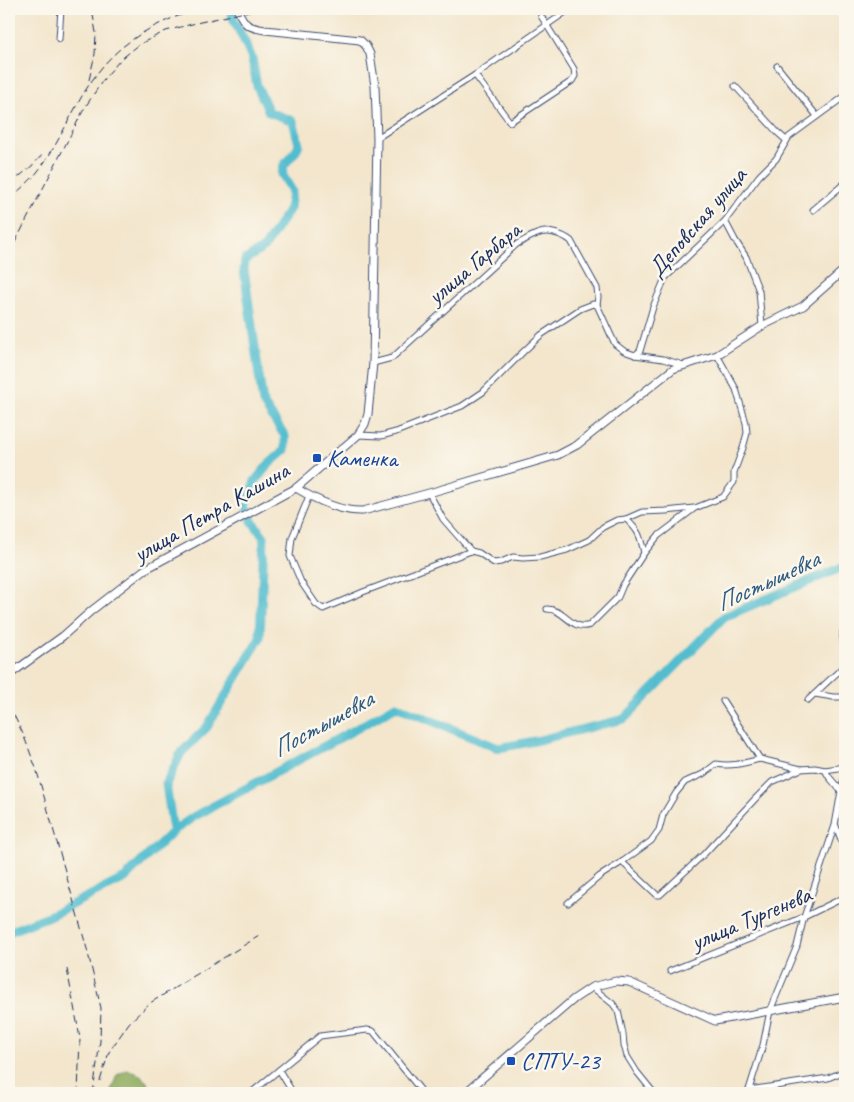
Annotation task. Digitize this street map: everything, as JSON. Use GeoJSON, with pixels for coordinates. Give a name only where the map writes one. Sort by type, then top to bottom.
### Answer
{"type":"FeatureCollection","features":[{"type":"Feature","properties":{"kind":"street"},"geometry":{"type":"LineString","coordinates":[[59,39],[61,9]]}},
{"type":"Feature","properties":{"kind":"street","name":"улица Петра Кашина"},"geometry":{"type":"LineString","coordinates":[[9,675],[63,636],[91,611],[144,570],[296,488],[358,435],[368,414],[373,363],[377,138],[376,86],[370,54],[360,40],[252,28],[243,21],[237,9]]}},
{"type":"Feature","properties":{"kind":"street"},"geometry":{"type":"LineString","coordinates":[[377,138],[570,9]]}},
{"type":"Feature","properties":{"kind":"street"},"geometry":{"type":"LineString","coordinates":[[475,74],[510,122],[572,81],[575,76],[574,69],[541,16]]}},
{"type":"Feature","properties":{"kind":"street"},"geometry":{"type":"LineString","coordinates":[[777,66],[817,116]]}},
{"type":"Feature","properties":{"kind":"street"},"geometry":{"type":"LineString","coordinates":[[735,86],[786,140]]}},
{"type":"Feature","properties":{"kind":"street","name":"Деповская улица"},"geometry":{"type":"LineString","coordinates":[[635,355],[640,351],[653,307],[665,278],[725,221],[759,176],[776,159],[786,140],[845,96]]}},
{"type":"Feature","properties":{"kind":"street"},"geometry":{"type":"LineString","coordinates":[[813,210],[845,183]]}},
{"type":"Feature","properties":{"kind":"street"},"geometry":{"type":"LineString","coordinates":[[725,221],[746,257],[759,291],[762,326]]}},
{"type":"Feature","properties":{"kind":"street","name":"улица Гарбара"},"geometry":{"type":"LineString","coordinates":[[373,363],[392,358],[517,244],[541,232],[565,236],[571,241],[597,288],[598,305]]}},
{"type":"Feature","properties":{"kind":"street"},"geometry":{"type":"LineString","coordinates":[[296,488],[330,505],[352,511],[363,511],[429,494],[558,455],[577,445],[674,369],[717,355],[762,326],[803,306],[845,269]]}},
{"type":"Feature","properties":{"kind":"street"},"geometry":{"type":"LineString","coordinates":[[358,435],[380,436],[396,432],[462,406],[483,392],[522,352],[541,336],[580,308],[593,304],[598,305],[615,344],[635,355],[663,359],[685,366]]}},
{"type":"Feature","properties":{"kind":"street"},"geometry":{"type":"LineString","coordinates":[[429,494],[443,519],[472,551],[479,553],[494,563],[513,557],[540,556],[567,550],[589,540],[603,527],[617,520],[642,512],[666,512],[695,508],[723,497],[734,482],[734,472],[743,448],[746,433],[746,422],[736,389],[717,355]]}},
{"type":"Feature","properties":{"kind":"street"},"geometry":{"type":"LineString","coordinates":[[309,496],[292,538],[290,556],[301,582],[316,604],[322,609],[472,551]]}},
{"type":"Feature","properties":{"kind":"street"},"geometry":{"type":"LineString","coordinates":[[547,609],[560,612],[576,626],[584,627],[590,625],[618,597],[623,585],[644,553],[658,536],[695,508]]}},
{"type":"Feature","properties":{"kind":"street"},"geometry":{"type":"LineString","coordinates":[[626,518],[636,528],[644,553]]}},
{"type":"Feature","properties":{"kind":"street"},"geometry":{"type":"LineString","coordinates":[[844,627],[842,632],[845,652]]}},
{"type":"Feature","properties":{"kind":"street"},"geometry":{"type":"LineString","coordinates":[[808,700],[845,664]]}},
{"type":"Feature","properties":{"kind":"street"},"geometry":{"type":"LineString","coordinates":[[815,694],[845,697]]}},
{"type":"Feature","properties":{"kind":"street"},"geometry":{"type":"LineString","coordinates":[[723,701],[760,759]]}},
{"type":"Feature","properties":{"kind":"street"},"geometry":{"type":"LineString","coordinates":[[568,903],[600,876],[651,841],[659,830],[663,815],[685,782],[703,774],[716,764],[723,766],[738,765],[760,759],[801,769],[815,768],[825,770],[845,767]]}},
{"type":"Feature","properties":{"kind":"street"},"geometry":{"type":"LineString","coordinates":[[622,862],[656,895],[660,895],[704,854],[772,782],[801,769]]}},
{"type":"Feature","properties":{"kind":"street"},"geometry":{"type":"LineString","coordinates":[[825,770],[841,791]]}},
{"type":"Feature","properties":{"kind":"street"},"geometry":{"type":"LineString","coordinates":[[845,774],[836,825],[804,917],[797,946],[770,1011],[763,1045],[749,1091],[828,1078],[840,1072],[845,1066]]}},
{"type":"Feature","properties":{"kind":"street"},"geometry":{"type":"LineString","coordinates":[[836,825],[845,851]]}},
{"type":"Feature","properties":{"kind":"street","name":"улица Тургенева"},"geometry":{"type":"LineString","coordinates":[[670,972],[804,917],[845,897]]}},
{"type":"Feature","properties":{"kind":"street"},"geometry":{"type":"LineString","coordinates":[[465,1093],[574,999],[592,987],[616,981],[630,982],[715,1021],[845,997]]}},
{"type":"Feature","properties":{"kind":"street"},"geometry":{"type":"LineString","coordinates":[[592,987],[613,1004],[618,1011],[627,1056],[654,1093]]}},
{"type":"Feature","properties":{"kind":"street"},"geometry":{"type":"LineString","coordinates":[[251,1093],[320,1036],[367,1030],[373,1030],[423,1093]]}},
{"type":"Feature","properties":{"kind":"street"},"geometry":{"type":"LineString","coordinates":[[279,1070],[293,1093]]}},
{"type":"Feature","properties":{"kind":"green space"},"geometry":{"type":"Polygon","coordinates":[[[127,1070],[136,1072],[148,1083],[152,1093],[110,1093],[117,1075],[127,1070]]]}},
{"type":"Feature","properties":{"kind":"waterway","name":"Каменка"},"geometry":{"type":"LineString","coordinates":[[173,831],[166,784],[181,753],[207,727],[260,638],[264,537],[252,521],[246,505],[255,481],[268,465],[285,450],[285,436],[263,403],[244,270],[245,260],[265,247],[290,208],[292,191],[282,174],[284,165],[296,151],[299,144],[293,121],[269,112],[257,86],[252,58],[230,9]]}},
{"type":"Feature","properties":{"kind":"waterway","name":"Постышевка"},"geometry":{"type":"LineString","coordinates":[[9,932],[51,915],[125,878],[173,831],[195,816],[396,706],[498,748],[624,719],[724,617],[845,566]]}},
{"type":"Feature","properties":{"kind":"railway"},"geometry":{"type":"LineString","coordinates":[[89,80],[95,54],[96,33],[92,9]]}},
{"type":"Feature","properties":{"kind":"railway"},"geometry":{"type":"LineString","coordinates":[[9,199],[43,165],[80,99],[96,75],[117,51],[156,25],[200,9]]}},
{"type":"Feature","properties":{"kind":"railway"},"geometry":{"type":"LineString","coordinates":[[9,254],[84,109],[103,80],[120,60],[140,44],[166,31],[258,9]]}},
{"type":"Feature","properties":{"kind":"railway"},"geometry":{"type":"LineString","coordinates":[[9,185],[42,155]]}},
{"type":"Feature","properties":{"kind":"railway"},"geometry":{"type":"LineString","coordinates":[[9,705],[36,768],[87,949],[101,1008],[100,1041],[93,1093]]}},
{"type":"Feature","properties":{"kind":"railway"},"geometry":{"type":"LineString","coordinates":[[100,1081],[109,1052],[129,1023],[150,1003],[259,936]]}},
{"type":"Feature","properties":{"kind":"railway"},"geometry":{"type":"LineString","coordinates":[[67,969],[80,1038],[78,1093]]}},
{"type":"Feature","properties":{"kind":"place","name":"Каменка"},"geometry":{"type":"Point","coordinates":[317,458]}},
{"type":"Feature","properties":{"kind":"place","name":"СПТУ-23"},"geometry":{"type":"Point","coordinates":[511,1061]}}]}
